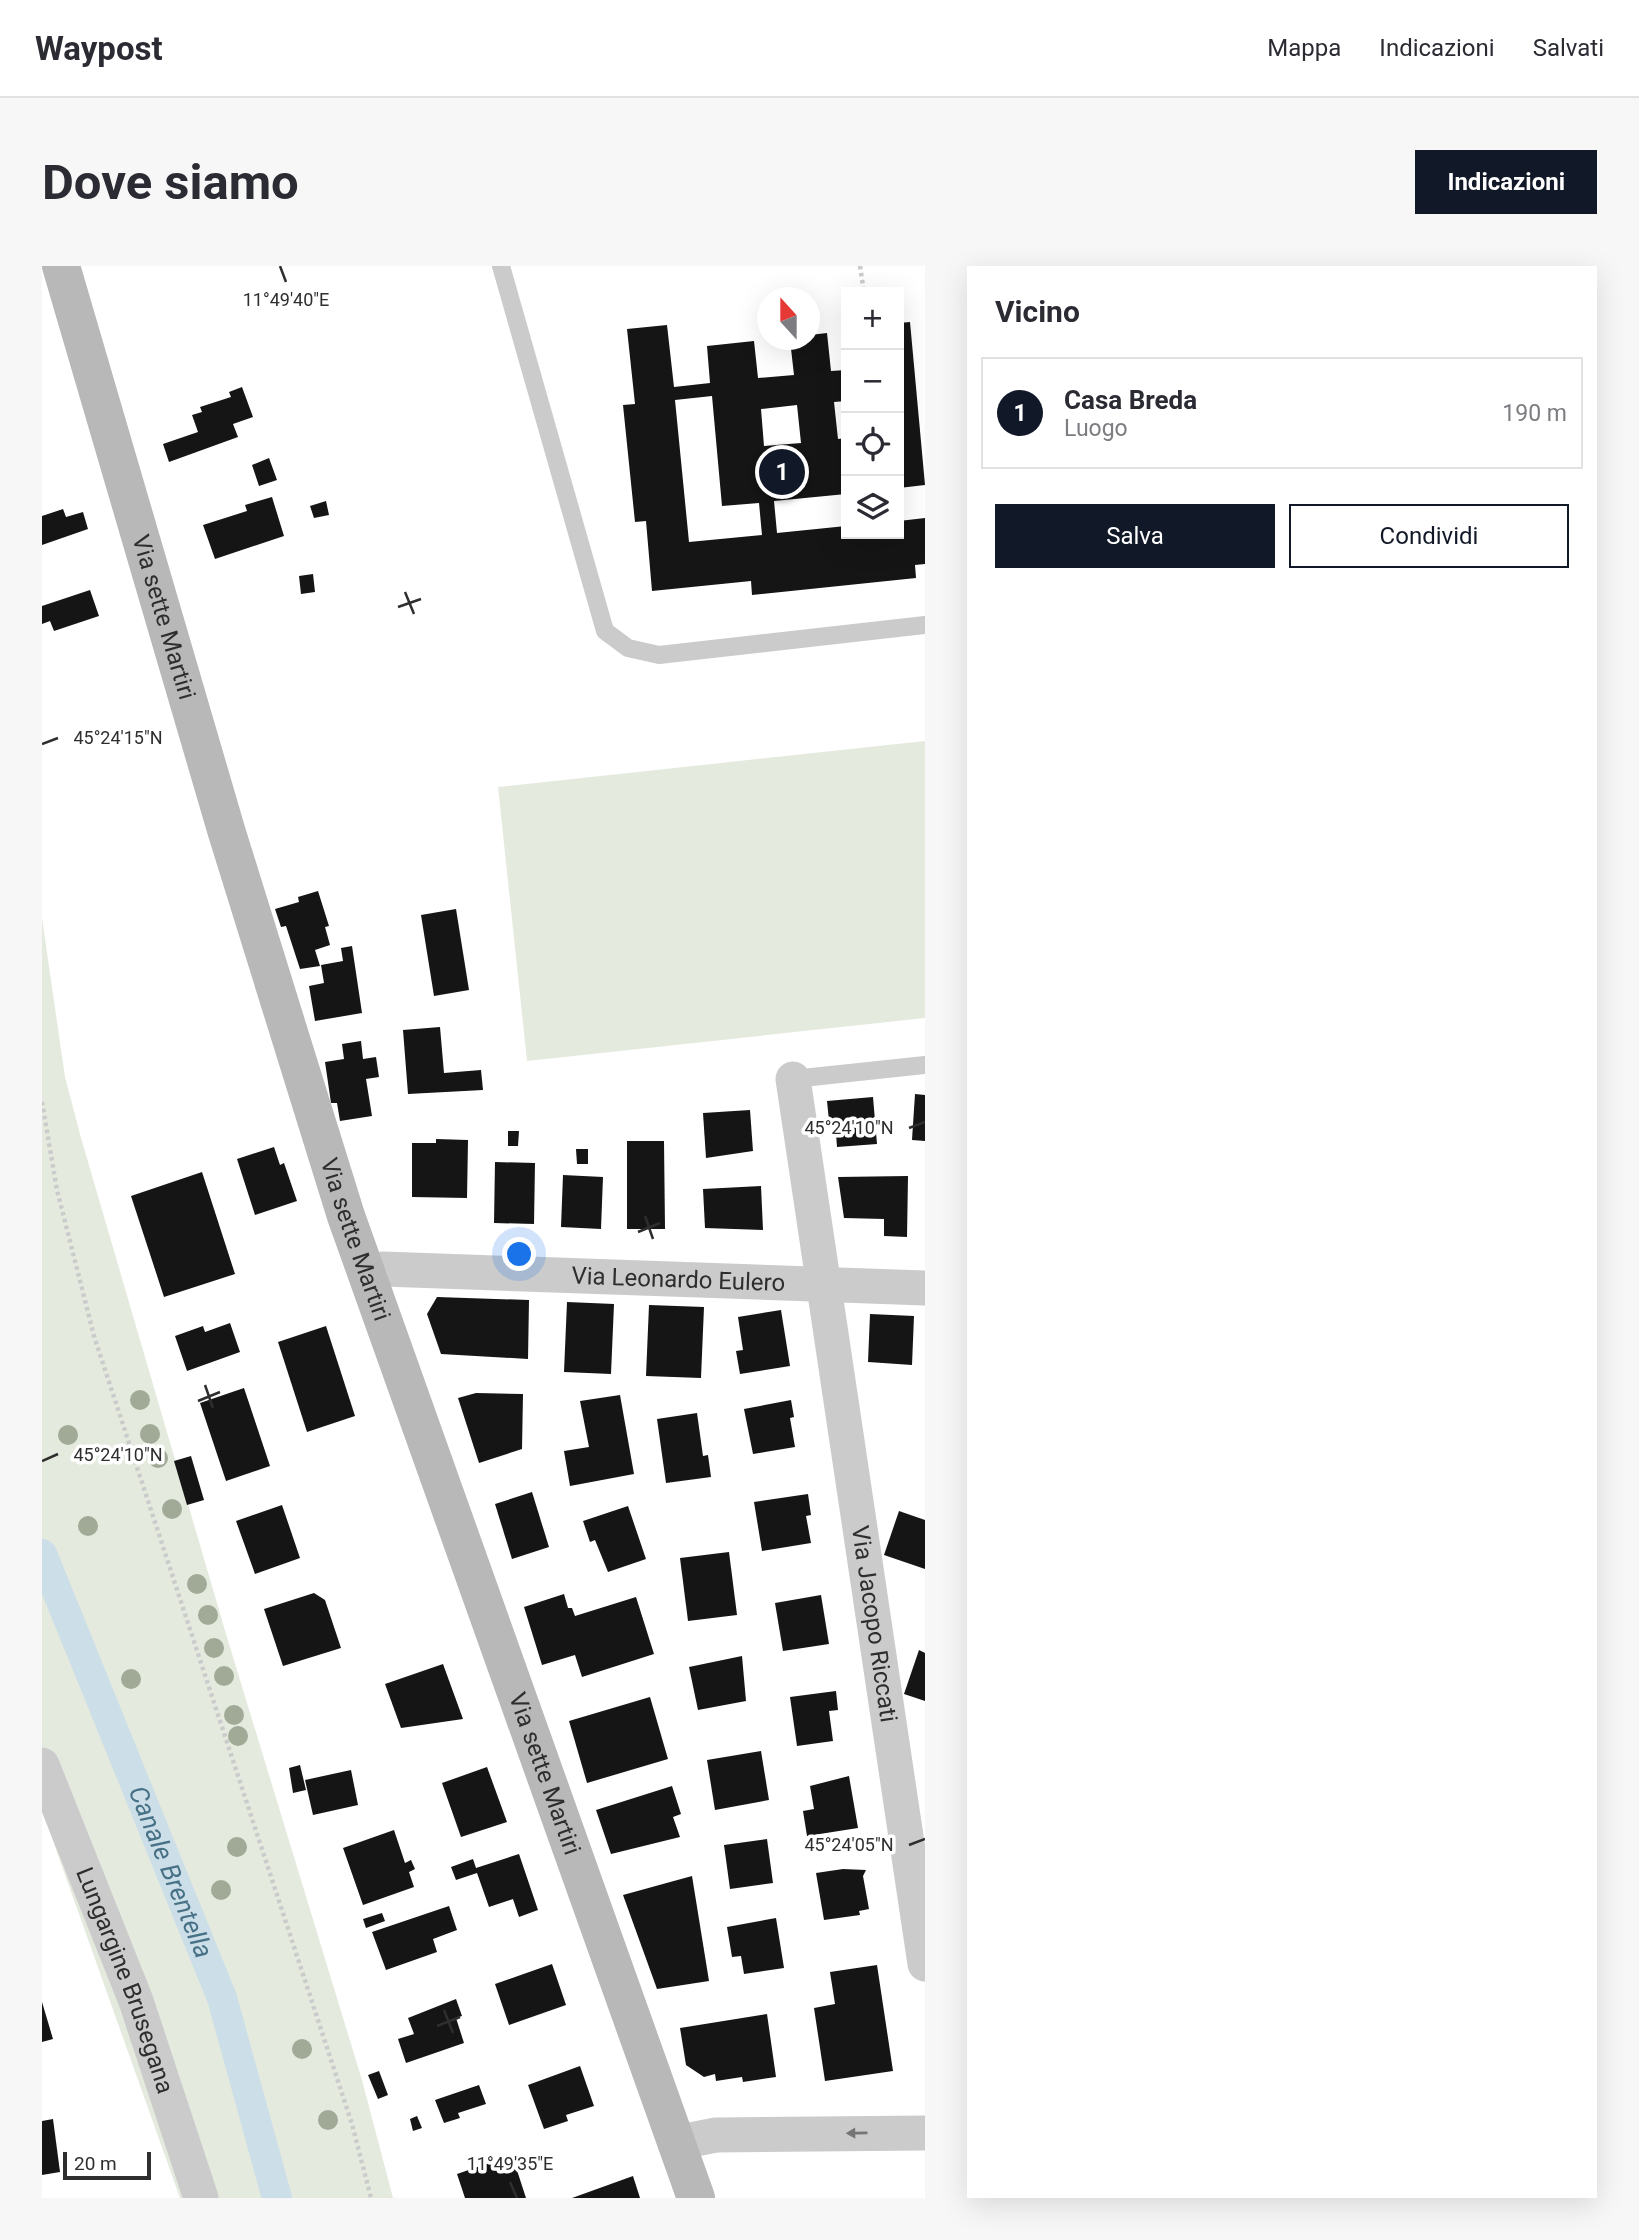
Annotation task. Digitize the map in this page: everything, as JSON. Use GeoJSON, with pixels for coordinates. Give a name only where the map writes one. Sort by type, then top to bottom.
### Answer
{"type":"FeatureCollection","features":[{"type":"Feature","properties":{"kind":"main road","name":"Via sette Martiri"},"geometry":{"type":"LineString","coordinates":[[61,266],[227,833],[367,1276],[465,1542],[696,2198]]}},
{"type":"Feature","properties":{"kind":"street","name":"Via Leonardo Eulero"},"geometry":{"type":"LineString","coordinates":[[793,1079],[822,1284]]}},
{"type":"Feature","properties":{"kind":"street","name":"Via Leonardo Eulero"},"geometry":{"type":"LineString","coordinates":[[367,1276],[383,1269],[925,1288]]}},
{"type":"Feature","properties":{"kind":"street","name":"Via Jacopo Riccati"},"geometry":{"type":"LineString","coordinates":[[822,1284],[925,1964]]}},
{"type":"Feature","properties":{"kind":"street","name":"Lungargine Brusegana"},"geometry":{"type":"LineString","coordinates":[[42,1765],[136,2001],[201,2198]]}},
{"type":"Feature","properties":{"kind":"street"},"geometry":{"type":"LineString","coordinates":[[675,2143],[716,2135],[925,2133]]}},
{"type":"Feature","properties":{"kind":"lane"},"geometry":{"type":"LineString","coordinates":[[501,266],[605,631],[628,648],[659,655],[925,625]]}},
{"type":"Feature","properties":{"kind":"lane"},"geometry":{"type":"LineString","coordinates":[[793,1079],[925,1065]]}},
{"type":"Feature","properties":{"kind":"path"},"geometry":{"type":"LineString","coordinates":[[860,266],[863,287]]}},
{"type":"Feature","properties":{"kind":"path"},"geometry":{"type":"LineString","coordinates":[[42,1102],[57,1190],[94,1336],[352,2124],[371,2198]]}},
{"type":"Feature","properties":{"kind":"shaded area"},"geometry":{"type":"Polygon","coordinates":[[[925,741],[925,1018],[527,1061],[498,787],[925,741]]]}},
{"type":"Feature","properties":{"kind":"shaded area"},"geometry":{"type":"Polygon","coordinates":[[[42,918],[65,1077],[81,1138],[226,1634],[362,2080],[393,2198],[180,2198],[42,1810],[42,918]]]}},
{"type":"Feature","properties":{"kind":"building"},"geometry":{"type":"Polygon","coordinates":[[[910,322],[925,485],[904,487],[904,350],[904,323],[910,322]]]}},
{"type":"Feature","properties":{"kind":"building"},"geometry":{"type":"Polygon","coordinates":[[[667,325],[674,387],[710,383],[707,346],[754,341],[758,378],[794,375],[791,350],[820,350],[820,334],[827,333],[831,371],[841,370],[841,401],[834,402],[838,439],[841,439],[841,494],[774,501],[777,533],[841,527],[841,539],[904,539],[904,520],[925,518],[925,564],[915,565],[916,578],[752,595],[751,581],[652,591],[646,521],[635,522],[623,405],[635,404],[627,329],[667,325]],[[712,396],[675,400],[689,542],[762,535],[759,503],[722,506],[712,396]],[[797,405],[761,409],[764,446],[801,443],[797,405]]]}},
{"type":"Feature","properties":{"kind":"building"},"geometry":{"type":"Polygon","coordinates":[[[242,387],[253,417],[233,424],[238,437],[169,462],[163,444],[198,432],[192,415],[202,412],[200,407],[231,397],[229,392],[242,387]]]}},
{"type":"Feature","properties":{"kind":"building"},"geometry":{"type":"Polygon","coordinates":[[[269,458],[277,480],[259,486],[252,465],[269,458]]]}},
{"type":"Feature","properties":{"kind":"building"},"geometry":{"type":"Polygon","coordinates":[[[272,497],[284,536],[215,559],[203,525],[247,511],[245,505],[272,497]]]}},
{"type":"Feature","properties":{"kind":"building"},"geometry":{"type":"Polygon","coordinates":[[[326,501],[329,515],[314,518],[310,506],[326,501]]]}},
{"type":"Feature","properties":{"kind":"building"},"geometry":{"type":"Polygon","coordinates":[[[63,509],[66,517],[83,512],[88,529],[42,545],[42,516],[63,509]]]}},
{"type":"Feature","properties":{"kind":"building"},"geometry":{"type":"Polygon","coordinates":[[[313,574],[315,592],[301,594],[299,576],[313,574]]]}},
{"type":"Feature","properties":{"kind":"building"},"geometry":{"type":"Polygon","coordinates":[[[90,590],[99,616],[54,631],[50,621],[42,624],[42,606],[90,590]]]}},
{"type":"Feature","properties":{"kind":"building"},"geometry":{"type":"Polygon","coordinates":[[[318,891],[329,926],[325,927],[330,945],[315,950],[320,966],[300,969],[286,926],[281,927],[275,909],[299,902],[298,897],[318,891]]]}},
{"type":"Feature","properties":{"kind":"building"},"geometry":{"type":"Polygon","coordinates":[[[456,909],[469,990],[434,996],[421,915],[456,909]]]}},
{"type":"Feature","properties":{"kind":"building"},"geometry":{"type":"Polygon","coordinates":[[[352,946],[362,1013],[315,1021],[309,986],[324,983],[321,965],[343,961],[341,948],[352,946]]]}},
{"type":"Feature","properties":{"kind":"building"},"geometry":{"type":"Polygon","coordinates":[[[440,1027],[444,1073],[481,1070],[483,1090],[408,1094],[403,1030],[440,1027]]]}},
{"type":"Feature","properties":{"kind":"building"},"geometry":{"type":"Polygon","coordinates":[[[361,1041],[363,1059],[376,1057],[379,1077],[366,1079],[372,1116],[340,1121],[337,1103],[331,1103],[325,1062],[344,1059],[342,1044],[361,1041]]]}},
{"type":"Feature","properties":{"kind":"building"},"geometry":{"type":"Polygon","coordinates":[[[915,1094],[925,1095],[925,1141],[912,1140],[915,1094]]]}},
{"type":"Feature","properties":{"kind":"building"},"geometry":{"type":"Polygon","coordinates":[[[873,1097],[877,1144],[837,1147],[835,1121],[829,1121],[827,1101],[873,1097]]]}},
{"type":"Feature","properties":{"kind":"building"},"geometry":{"type":"Polygon","coordinates":[[[750,1110],[753,1151],[706,1158],[703,1113],[750,1110]]]}},
{"type":"Feature","properties":{"kind":"building"},"geometry":{"type":"Polygon","coordinates":[[[508,1131],[519,1131],[518,1146],[508,1146],[508,1131]]]}},
{"type":"Feature","properties":{"kind":"building"},"geometry":{"type":"Polygon","coordinates":[[[436,1139],[468,1140],[467,1198],[412,1197],[412,1143],[436,1143],[436,1139]]]}},
{"type":"Feature","properties":{"kind":"building"},"geometry":{"type":"Polygon","coordinates":[[[627,1141],[664,1141],[665,1229],[627,1229],[627,1141]]]}},
{"type":"Feature","properties":{"kind":"building"},"geometry":{"type":"Polygon","coordinates":[[[274,1147],[280,1165],[284,1163],[297,1201],[255,1215],[237,1159],[274,1147]]]}},
{"type":"Feature","properties":{"kind":"building"},"geometry":{"type":"Polygon","coordinates":[[[576,1149],[588,1149],[588,1164],[577,1164],[576,1149]]]}},
{"type":"Feature","properties":{"kind":"building"},"geometry":{"type":"Polygon","coordinates":[[[495,1162],[535,1163],[534,1224],[494,1223],[495,1162]]]}},
{"type":"Feature","properties":{"kind":"building"},"geometry":{"type":"Polygon","coordinates":[[[202,1172],[235,1274],[164,1297],[131,1196],[202,1172]]]}},
{"type":"Feature","properties":{"kind":"building"},"geometry":{"type":"Polygon","coordinates":[[[563,1175],[603,1177],[601,1229],[561,1227],[563,1175]]]}},
{"type":"Feature","properties":{"kind":"building"},"geometry":{"type":"Polygon","coordinates":[[[908,1176],[907,1237],[884,1236],[884,1219],[844,1218],[838,1177],[908,1176]]]}},
{"type":"Feature","properties":{"kind":"building"},"geometry":{"type":"Polygon","coordinates":[[[761,1186],[763,1230],[705,1228],[703,1189],[761,1186]]]}},
{"type":"Feature","properties":{"kind":"building"},"geometry":{"type":"Polygon","coordinates":[[[437,1297],[529,1300],[528,1359],[441,1354],[427,1314],[437,1297]]]}},
{"type":"Feature","properties":{"kind":"building"},"geometry":{"type":"Polygon","coordinates":[[[567,1302],[614,1304],[611,1374],[564,1372],[567,1302]]]}},
{"type":"Feature","properties":{"kind":"building"},"geometry":{"type":"Polygon","coordinates":[[[649,1305],[704,1307],[701,1378],[646,1376],[649,1305]]]}},
{"type":"Feature","properties":{"kind":"building"},"geometry":{"type":"Polygon","coordinates":[[[781,1310],[790,1366],[740,1374],[736,1351],[743,1350],[738,1317],[781,1310]]]}},
{"type":"Feature","properties":{"kind":"building"},"geometry":{"type":"Polygon","coordinates":[[[870,1314],[914,1316],[912,1365],[868,1362],[870,1314]]]}},
{"type":"Feature","properties":{"kind":"building"},"geometry":{"type":"Polygon","coordinates":[[[230,1323],[240,1352],[187,1371],[175,1336],[203,1326],[205,1332],[230,1323]]]}},
{"type":"Feature","properties":{"kind":"building"},"geometry":{"type":"Polygon","coordinates":[[[326,1326],[355,1416],[307,1432],[278,1342],[326,1326]]]}},
{"type":"Feature","properties":{"kind":"building"},"geometry":{"type":"Polygon","coordinates":[[[244,1388],[270,1466],[226,1481],[200,1403],[244,1388]]]}},
{"type":"Feature","properties":{"kind":"building"},"geometry":{"type":"Polygon","coordinates":[[[476,1393],[523,1394],[522,1449],[479,1463],[458,1398],[476,1393]]]}},
{"type":"Feature","properties":{"kind":"building"},"geometry":{"type":"Polygon","coordinates":[[[620,1395],[634,1474],[570,1486],[564,1451],[589,1447],[580,1401],[620,1395]]]}},
{"type":"Feature","properties":{"kind":"building"},"geometry":{"type":"Polygon","coordinates":[[[791,1400],[794,1417],[790,1418],[795,1447],[753,1454],[744,1409],[791,1400]]]}},
{"type":"Feature","properties":{"kind":"building"},"geometry":{"type":"Polygon","coordinates":[[[697,1413],[703,1456],[708,1455],[711,1477],[666,1483],[657,1419],[697,1413]]]}},
{"type":"Feature","properties":{"kind":"building"},"geometry":{"type":"Polygon","coordinates":[[[191,1456],[204,1500],[187,1505],[174,1461],[191,1456]]]}},
{"type":"Feature","properties":{"kind":"building"},"geometry":{"type":"Polygon","coordinates":[[[532,1492],[549,1547],[512,1559],[495,1504],[532,1492]]]}},
{"type":"Feature","properties":{"kind":"building"},"geometry":{"type":"Polygon","coordinates":[[[808,1494],[811,1515],[806,1516],[811,1543],[762,1551],[754,1502],[808,1494]]]}},
{"type":"Feature","properties":{"kind":"building"},"geometry":{"type":"Polygon","coordinates":[[[282,1505],[300,1558],[255,1574],[236,1521],[282,1505]]]}},
{"type":"Feature","properties":{"kind":"building"},"geometry":{"type":"Polygon","coordinates":[[[628,1506],[646,1559],[608,1572],[595,1540],[590,1542],[583,1521],[628,1506]]]}},
{"type":"Feature","properties":{"kind":"building"},"geometry":{"type":"Polygon","coordinates":[[[899,1511],[925,1520],[925,1569],[884,1555],[899,1511]]]}},
{"type":"Feature","properties":{"kind":"building"},"geometry":{"type":"Polygon","coordinates":[[[729,1552],[737,1615],[688,1621],[680,1558],[729,1552]]]}},
{"type":"Feature","properties":{"kind":"building"},"geometry":{"type":"Polygon","coordinates":[[[314,1593],[325,1600],[341,1648],[283,1666],[264,1609],[314,1593]]]}},
{"type":"Feature","properties":{"kind":"building"},"geometry":{"type":"Polygon","coordinates":[[[564,1594],[568,1608],[572,1608],[575,1616],[636,1597],[654,1654],[582,1677],[575,1655],[542,1665],[524,1607],[564,1594]]]}},
{"type":"Feature","properties":{"kind":"building"},"geometry":{"type":"Polygon","coordinates":[[[821,1595],[829,1644],[783,1651],[775,1603],[821,1595]]]}},
{"type":"Feature","properties":{"kind":"building"},"geometry":{"type":"Polygon","coordinates":[[[919,1650],[925,1653],[925,1701],[904,1694],[919,1650]]]}},
{"type":"Feature","properties":{"kind":"building"},"geometry":{"type":"Polygon","coordinates":[[[742,1656],[746,1701],[698,1710],[689,1667],[742,1656]]]}},
{"type":"Feature","properties":{"kind":"building"},"geometry":{"type":"Polygon","coordinates":[[[443,1664],[463,1719],[401,1728],[385,1684],[443,1664]]]}},
{"type":"Feature","properties":{"kind":"building"},"geometry":{"type":"Polygon","coordinates":[[[836,1691],[838,1710],[829,1711],[833,1741],[797,1746],[790,1697],[836,1691]]]}},
{"type":"Feature","properties":{"kind":"building"},"geometry":{"type":"Polygon","coordinates":[[[650,1697],[668,1759],[587,1783],[569,1721],[650,1697]]]}},
{"type":"Feature","properties":{"kind":"building"},"geometry":{"type":"Polygon","coordinates":[[[761,1751],[769,1800],[715,1810],[707,1760],[761,1751]]]}},
{"type":"Feature","properties":{"kind":"building"},"geometry":{"type":"Polygon","coordinates":[[[300,1765],[306,1790],[293,1793],[289,1768],[300,1765]]]}},
{"type":"Feature","properties":{"kind":"building"},"geometry":{"type":"Polygon","coordinates":[[[487,1767],[507,1822],[461,1837],[442,1783],[487,1767]]]}},
{"type":"Feature","properties":{"kind":"building"},"geometry":{"type":"Polygon","coordinates":[[[351,1770],[358,1805],[313,1815],[305,1780],[351,1770]]]}},
{"type":"Feature","properties":{"kind":"building"},"geometry":{"type":"Polygon","coordinates":[[[849,1776],[858,1828],[807,1836],[803,1811],[814,1809],[810,1786],[849,1776]]]}},
{"type":"Feature","properties":{"kind":"building"},"geometry":{"type":"Polygon","coordinates":[[[672,1786],[681,1814],[673,1817],[680,1837],[611,1854],[596,1810],[672,1786]]]}},
{"type":"Feature","properties":{"kind":"building"},"geometry":{"type":"Polygon","coordinates":[[[394,1830],[405,1863],[411,1860],[415,1869],[409,1872],[414,1887],[363,1905],[343,1848],[394,1830]]]}},
{"type":"Feature","properties":{"kind":"building"},"geometry":{"type":"Polygon","coordinates":[[[767,1839],[773,1883],[730,1889],[724,1845],[767,1839]]]}},
{"type":"Feature","properties":{"kind":"building"},"geometry":{"type":"Polygon","coordinates":[[[519,1854],[538,1910],[519,1917],[513,1899],[489,1907],[477,1873],[456,1880],[451,1867],[473,1859],[476,1868],[519,1854]]]}},
{"type":"Feature","properties":{"kind":"building"},"geometry":{"type":"Polygon","coordinates":[[[843,1869],[866,1870],[863,1876],[869,1909],[859,1911],[860,1915],[824,1920],[816,1873],[843,1869]]]}},
{"type":"Feature","properties":{"kind":"building"},"geometry":{"type":"Polygon","coordinates":[[[692,1876],[709,1981],[657,1989],[623,1895],[692,1876]]]}},
{"type":"Feature","properties":{"kind":"building"},"geometry":{"type":"Polygon","coordinates":[[[449,1906],[457,1930],[433,1939],[437,1952],[386,1970],[372,1932],[449,1906]]]}},
{"type":"Feature","properties":{"kind":"building"},"geometry":{"type":"Polygon","coordinates":[[[382,1913],[385,1921],[366,1928],[363,1919],[382,1913]]]}},
{"type":"Feature","properties":{"kind":"building"},"geometry":{"type":"Polygon","coordinates":[[[776,1918],[784,1968],[744,1974],[741,1956],[732,1957],[727,1927],[776,1918]]]}},
{"type":"Feature","properties":{"kind":"building"},"geometry":{"type":"Polygon","coordinates":[[[552,1964],[566,2005],[509,2025],[495,1984],[552,1964]]]}},
{"type":"Feature","properties":{"kind":"building"},"geometry":{"type":"Polygon","coordinates":[[[877,1965],[893,2071],[825,2081],[814,2008],[835,2004],[830,1972],[877,1965]]]}},
{"type":"Feature","properties":{"kind":"building"},"geometry":{"type":"Polygon","coordinates":[[[456,1999],[462,2016],[456,2018],[464,2043],[406,2063],[398,2039],[414,2034],[408,2018],[456,1999]]]}},
{"type":"Feature","properties":{"kind":"building"},"geometry":{"type":"Polygon","coordinates":[[[42,2002],[53,2039],[42,2042],[42,2002]]]}},
{"type":"Feature","properties":{"kind":"building"},"geometry":{"type":"Polygon","coordinates":[[[767,2014],[776,2077],[743,2082],[742,2077],[716,2081],[715,2074],[704,2077],[686,2065],[680,2028],[767,2014]]]}},
{"type":"Feature","properties":{"kind":"building"},"geometry":{"type":"Polygon","coordinates":[[[580,2066],[594,2106],[566,2115],[568,2121],[544,2129],[528,2085],[580,2066]]]}},
{"type":"Feature","properties":{"kind":"building"},"geometry":{"type":"Polygon","coordinates":[[[379,2071],[388,2095],[378,2099],[368,2075],[379,2071]]]}},
{"type":"Feature","properties":{"kind":"building"},"geometry":{"type":"Polygon","coordinates":[[[479,2085],[486,2104],[458,2113],[460,2118],[444,2123],[435,2100],[479,2085]]]}},
{"type":"Feature","properties":{"kind":"building"},"geometry":{"type":"Polygon","coordinates":[[[417,2116],[422,2128],[413,2131],[410,2119],[417,2116]]]}},
{"type":"Feature","properties":{"kind":"building"},"geometry":{"type":"Polygon","coordinates":[[[53,2119],[60,2172],[42,2175],[42,2121],[53,2119]]]}},
{"type":"Feature","properties":{"kind":"building"},"geometry":{"type":"Polygon","coordinates":[[[512,2155],[526,2198],[465,2198],[457,2174],[512,2155]]]}},
{"type":"Feature","properties":{"kind":"building"},"geometry":{"type":"Polygon","coordinates":[[[633,2176],[640,2198],[572,2198],[633,2176]]]}},
{"type":"Feature","properties":{"kind":"waterway","name":"Canale Brentella"},"geometry":{"type":"LineString","coordinates":[[42,1554],[222,1998],[277,2198]]}},
{"type":"Feature","properties":{"kind":"place","name":"Casa Breda"},"geometry":{"type":"Point","coordinates":[782,472]}}]}
